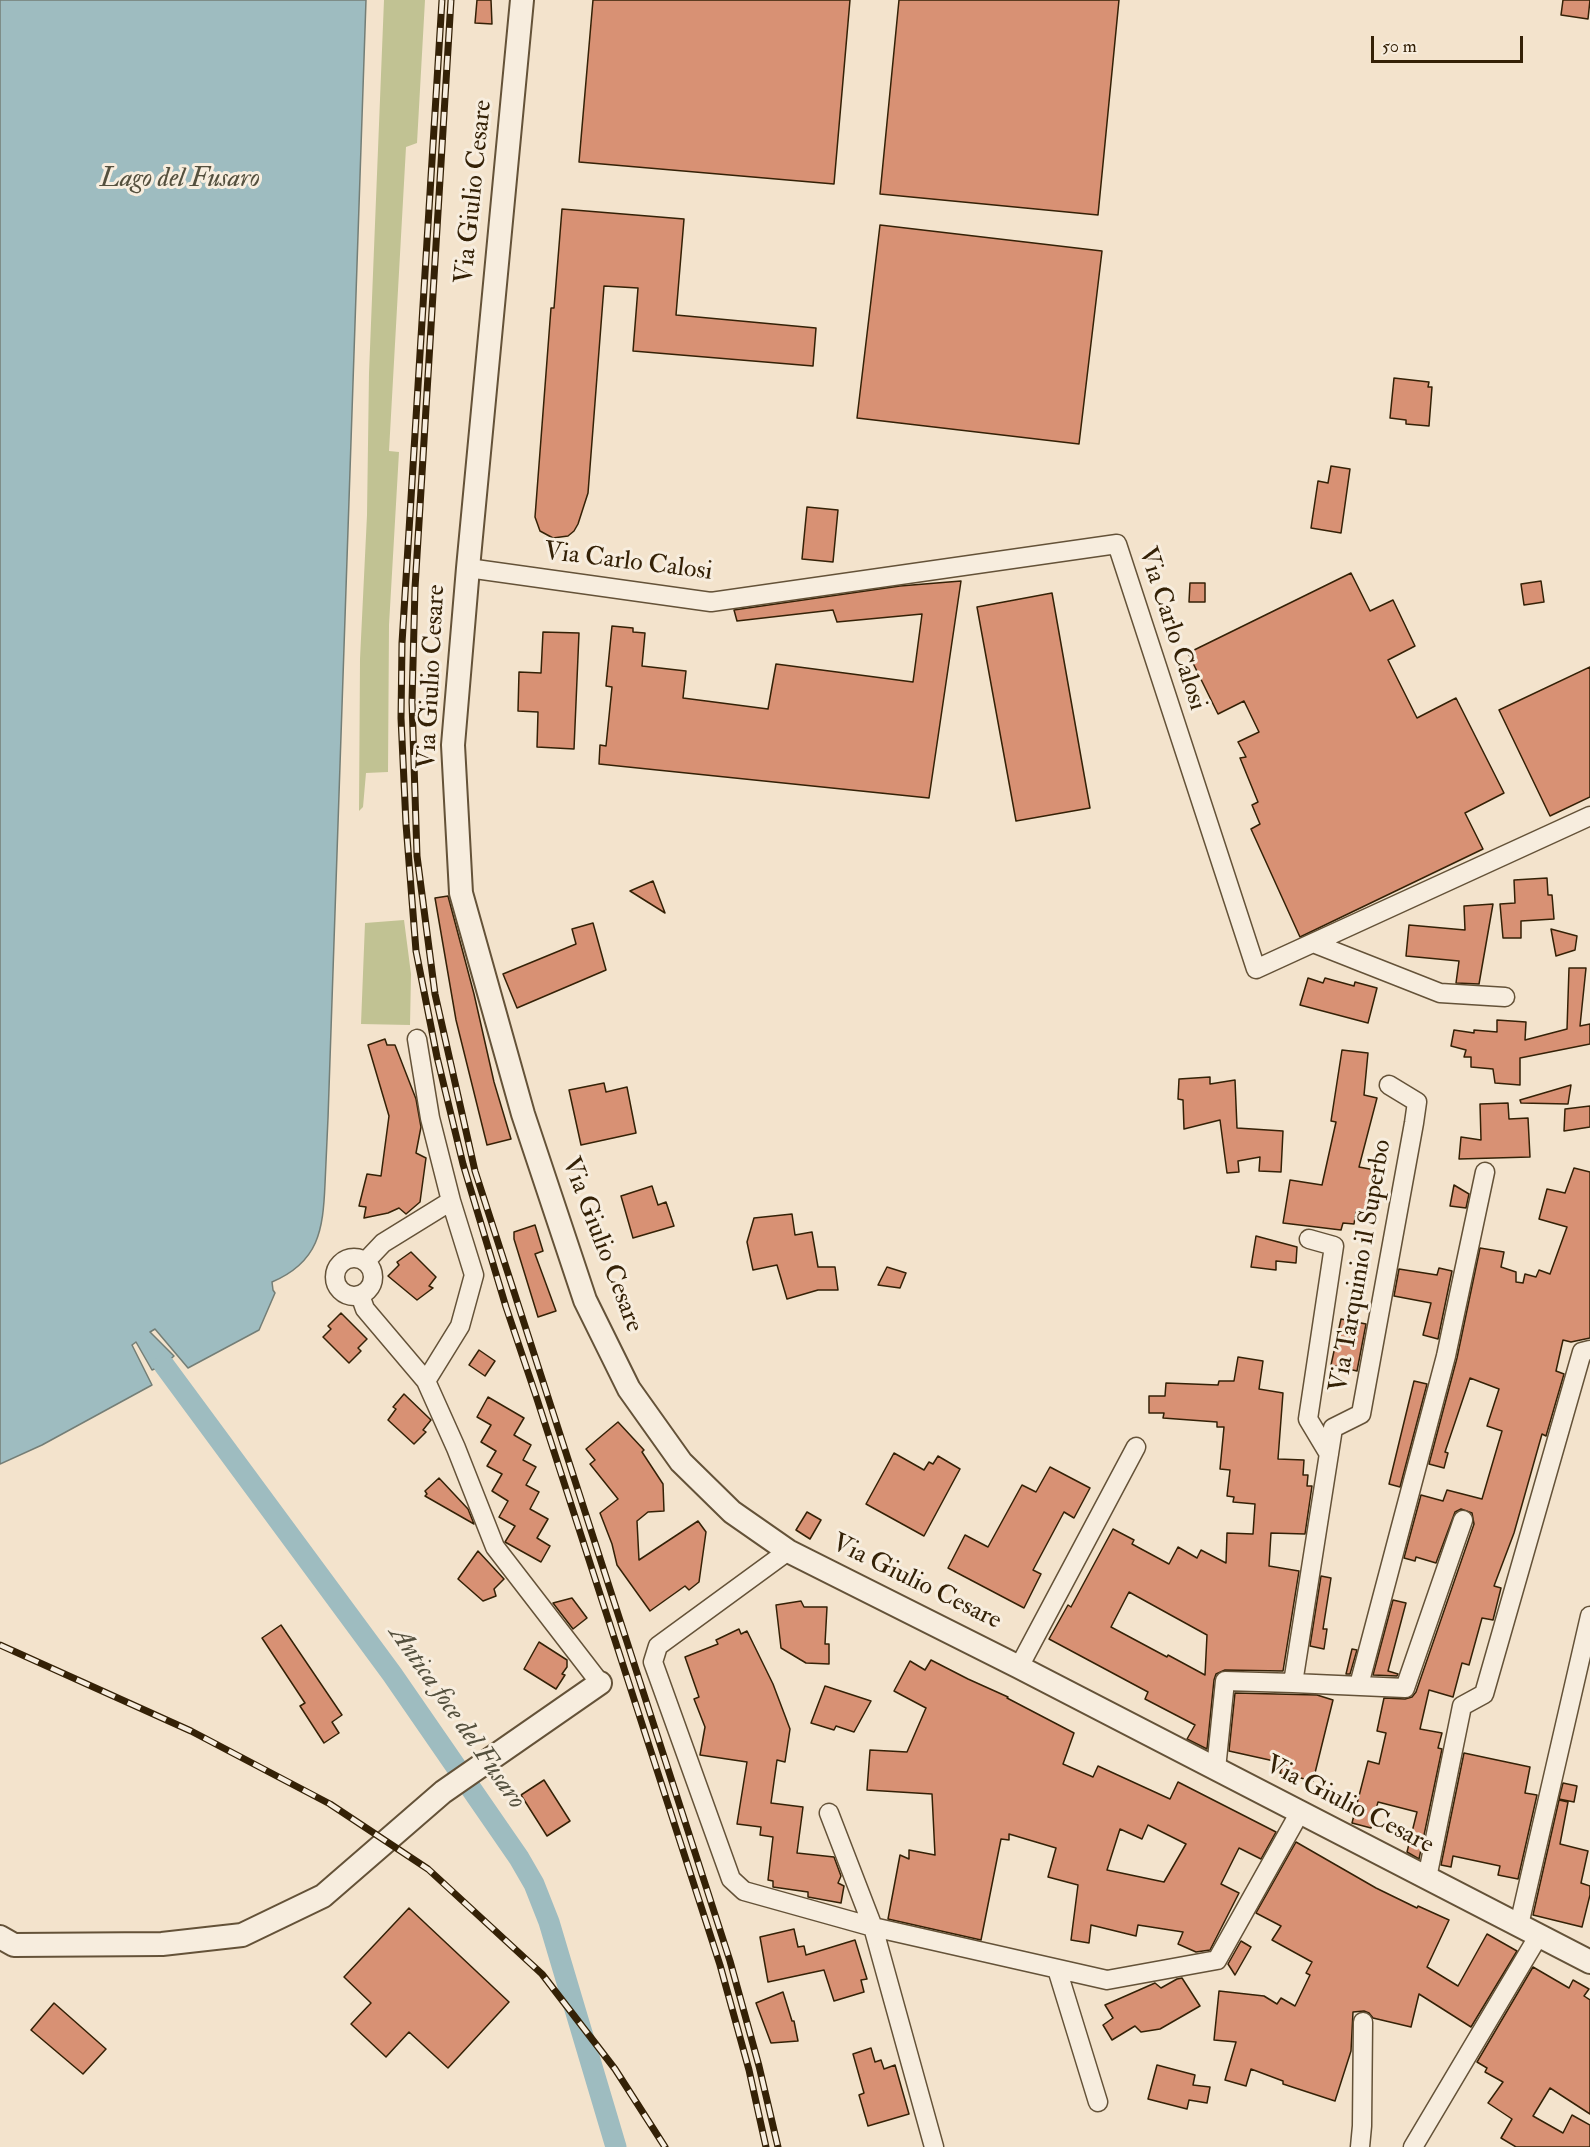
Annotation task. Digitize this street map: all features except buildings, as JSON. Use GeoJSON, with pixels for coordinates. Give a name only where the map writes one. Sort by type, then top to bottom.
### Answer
{"type":"FeatureCollection","features":[{"type":"Feature","properties":{"kind":"street","name":"Via Giulio Cesare"},"geometry":{"type":"LineString","coordinates":[[522,0],[453,745],[461,893],[523,1114],[585,1300],[629,1389],[681,1462],[732,1512],[788,1551],[1019,1666],[1590,1962]]}},
{"type":"Feature","properties":{"kind":"street","name":"Via Carlo Calosi"},"geometry":{"type":"LineString","coordinates":[[468,568],[711,602],[1118,544],[1256,969],[1590,816]]}},
{"type":"Feature","properties":{"kind":"street"},"geometry":{"type":"LineString","coordinates":[[1314,943],[1440,993],[1505,997]]}},
{"type":"Feature","properties":{"kind":"street"},"geometry":{"type":"LineString","coordinates":[[417,1039],[430,1118],[451,1201],[474,1275],[460,1326],[426,1381]]}},
{"type":"Feature","properties":{"kind":"street","name":"Via Tarquinio il Superbo"},"geometry":{"type":"LineString","coordinates":[[1293,1683],[1333,1428],[1361,1414],[1412,1134],[1417,1102],[1389,1085]]}},
{"type":"Feature","properties":{"kind":"street"},"geometry":{"type":"LineString","coordinates":[[1359,1685],[1446,1356],[1485,1172]]}},
{"type":"Feature","properties":{"kind":"street"},"geometry":{"type":"LineString","coordinates":[[365,1262],[384,1243],[451,1201]]}},
{"type":"Feature","properties":{"kind":"street","name":"Via Tarquinio il Superbo"},"geometry":{"type":"LineString","coordinates":[[1309,1239],[1334,1246],[1308,1419],[1329,1454]]}},
{"type":"Feature","properties":{"kind":"street"},"geometry":{"type":"LineString","coordinates":[[354,1258],[365,1262],[372,1271],[372,1283],[365,1292],[360,1295],[347,1294],[342,1291],[336,1280],[338,1268],[347,1260],[354,1258]]}},
{"type":"Feature","properties":{"kind":"street"},"geometry":{"type":"LineString","coordinates":[[5,1946],[162,1944],[242,1935],[323,1896],[452,1786],[600,1683],[495,1547],[456,1448],[426,1381],[365,1309],[360,1295]]}},
{"type":"Feature","properties":{"kind":"street"},"geometry":{"type":"LineString","coordinates":[[1427,1878],[1462,1706],[1484,1694],[1582,1352],[1590,1350]]}},
{"type":"Feature","properties":{"kind":"street"},"geometry":{"type":"LineString","coordinates":[[1019,1666],[1136,1447]]}},
{"type":"Feature","properties":{"kind":"street"},"geometry":{"type":"LineString","coordinates":[[1216,1769],[1225,1681],[1405,1688],[1463,1520]]}},
{"type":"Feature","properties":{"kind":"street"},"geometry":{"type":"LineString","coordinates":[[788,1551],[658,1646],[653,1662],[731,1879],[744,1892],[873,1927],[1107,1980],[1217,1960],[1300,1812]]}},
{"type":"Feature","properties":{"kind":"street"},"geometry":{"type":"LineString","coordinates":[[1519,1925],[1590,1616]]}},
{"type":"Feature","properties":{"kind":"street"},"geometry":{"type":"LineString","coordinates":[[829,1813],[873,1927],[934,2147]]}},
{"type":"Feature","properties":{"kind":"street"},"geometry":{"type":"LineString","coordinates":[[1413,2147],[1539,1935]]}},
{"type":"Feature","properties":{"kind":"street"},"geometry":{"type":"LineString","coordinates":[[1057,1969],[1098,2102]]}},
{"type":"Feature","properties":{"kind":"street"},"geometry":{"type":"LineString","coordinates":[[1360,2147],[1363,2022]]}},
{"type":"Feature","properties":{"kind":"green space"},"geometry":{"type":"Polygon","coordinates":[[[384,0],[425,0],[417,143],[406,147],[389,451],[399,452],[389,625],[388,772],[366,773],[363,807],[359,811],[360,659],[384,0]]]}},
{"type":"Feature","properties":{"kind":"green space"},"geometry":{"type":"Polygon","coordinates":[[[404,920],[411,974],[410,1025],[361,1024],[365,923],[404,920]]]}},
{"type":"Feature","properties":{"kind":"water","name":"Lago del Fusaro"},"geometry":{"type":"Polygon","coordinates":[[[0,0],[366,0],[328,1118],[324,1201],[320,1230],[309,1254],[300,1265],[272,1282],[275,1293],[259,1330],[188,1368],[155,1329],[150,1332],[174,1356],[164,1365],[152,1370],[136,1342],[132,1345],[152,1385],[42,1445],[0,1464],[0,0]]]}},
{"type":"Feature","properties":{"kind":"waterway","name":"Antica foce del Fusaro"},"geometry":{"type":"LineString","coordinates":[[164,1365],[392,1674],[519,1858],[534,1884],[549,1922],[616,2147]]}},
{"type":"Feature","properties":{"kind":"railway"},"geometry":{"type":"LineString","coordinates":[[442,0],[402,643],[401,718],[406,824],[416,951],[437,1057],[463,1164],[506,1307],[720,1965],[749,2070],[766,2147]]}},
{"type":"Feature","properties":{"kind":"railway"},"geometry":{"type":"LineString","coordinates":[[451,0],[415,588],[412,702],[417,856],[435,994],[475,1171],[730,1961],[759,2066],[778,2147]]}},
{"type":"Feature","properties":{"kind":"railway"},"geometry":{"type":"LineString","coordinates":[[0,1645],[191,1731],[330,1804],[428,1869],[542,1974],[615,2069],[665,2147]]}}]}
